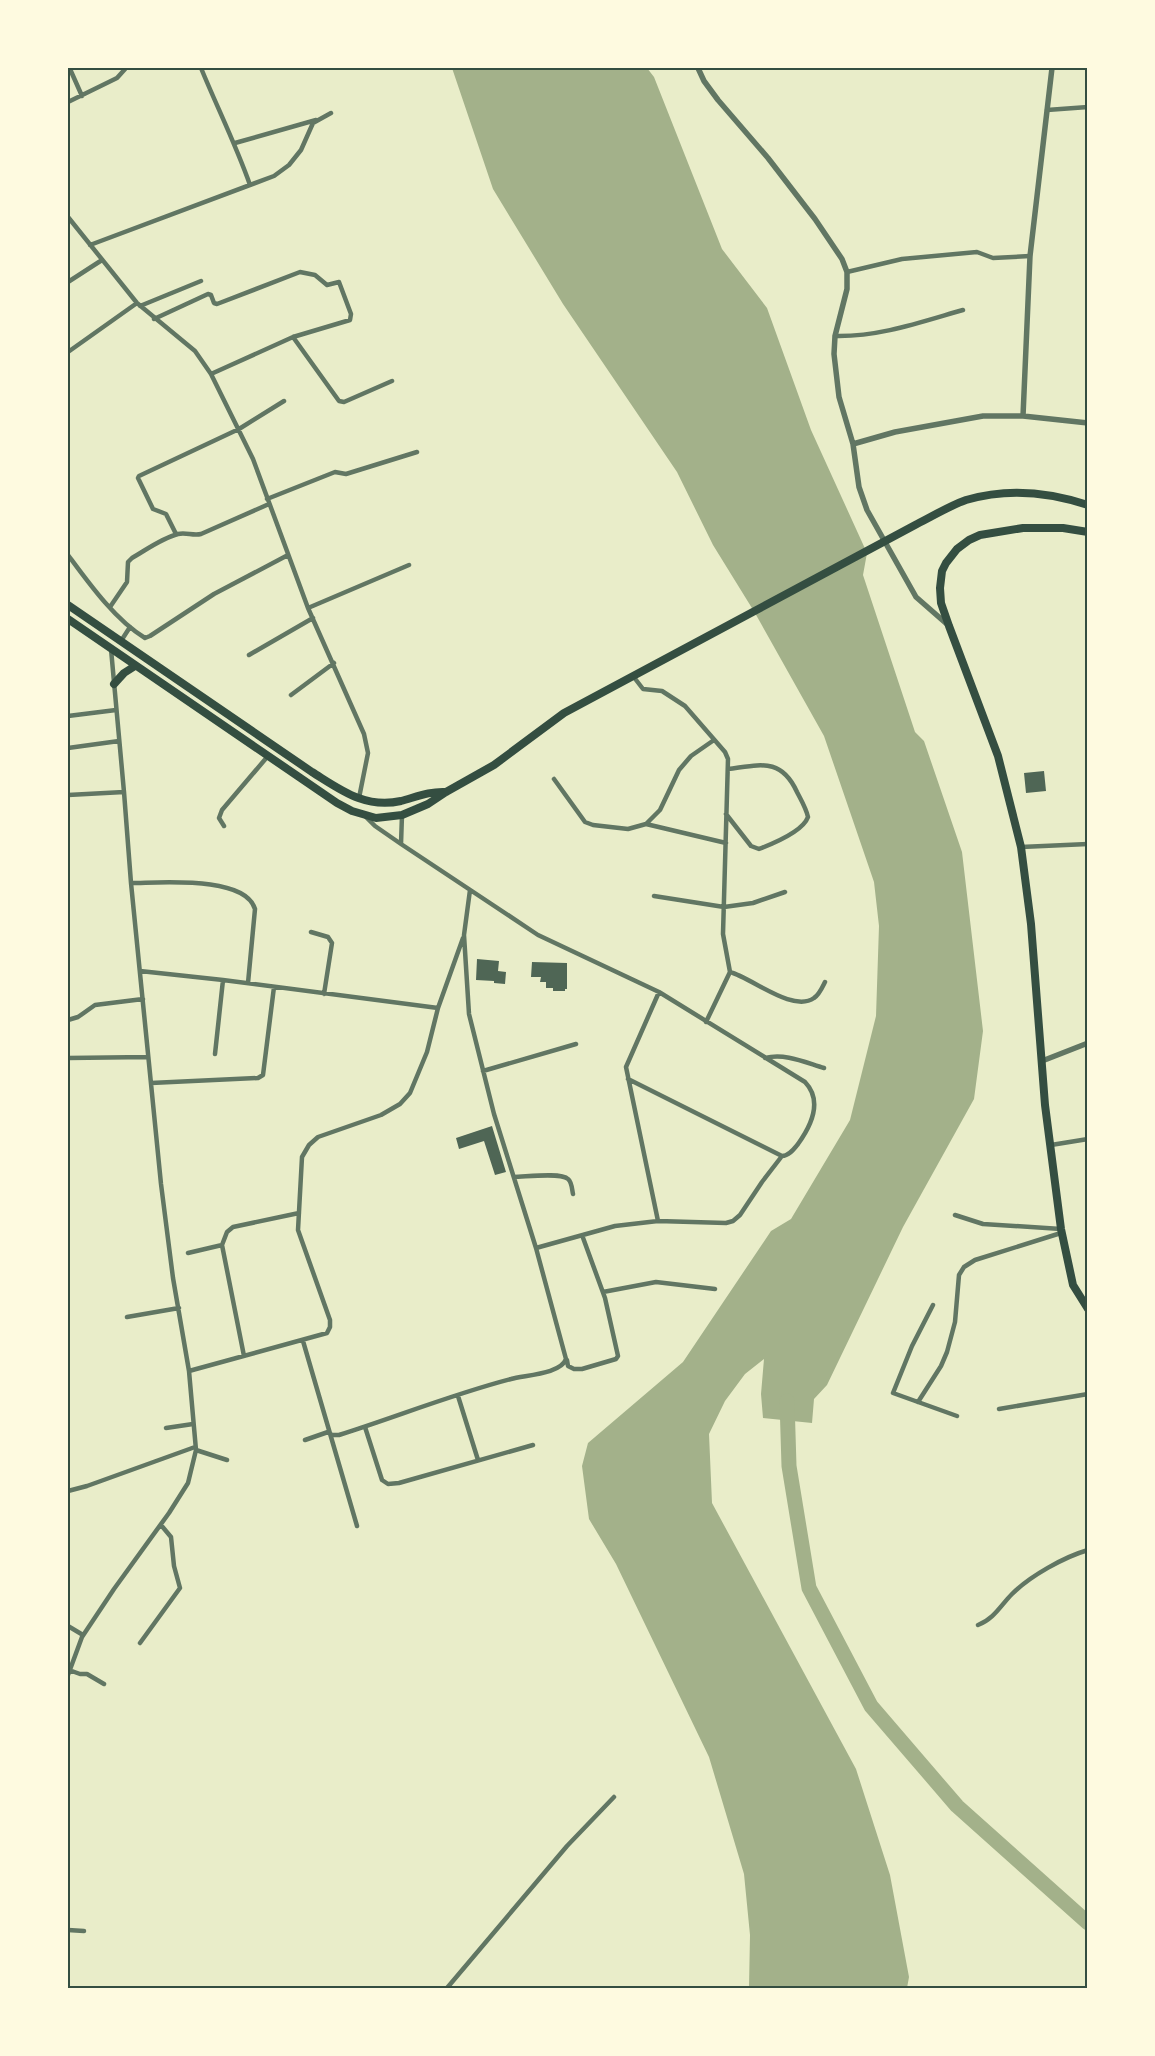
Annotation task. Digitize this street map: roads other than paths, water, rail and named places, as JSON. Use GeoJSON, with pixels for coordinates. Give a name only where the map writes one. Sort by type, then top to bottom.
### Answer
{"type":"FeatureCollection","features":[{"type":"Feature","properties":{"kind":"highway"},"geometry":{"type":"LineString","coordinates":[[68,619],[135,666],[269,754],[337,803],[366,816],[386,818],[402,815],[428,804],[494,765],[564,713],[917,524],[965,501],[996,494],[1036,493],[1088,505]]}},
{"type":"Feature","properties":{"kind":"highway"},"geometry":{"type":"LineString","coordinates":[[1088,532],[1063,528],[1023,528],[999,531],[969,540],[957,549],[942,571],[940,588],[941,603],[998,756],[1009,793],[1021,847],[1031,924],[1042,1062],[1061,1231],[1073,1285],[1088,1309]]}},
{"type":"Feature","properties":{"kind":"highway"},"geometry":{"type":"LineString","coordinates":[[68,605],[312,772],[358,799],[386,803],[431,792],[446,792]]}},
{"type":"Feature","properties":{"kind":"highway"},"geometry":{"type":"LineString","coordinates":[[114,684],[124,673],[135,666]]}},
{"type":"Feature","properties":{"kind":"highway"},"geometry":{"type":"LineString","coordinates":[[201,710],[209,700]]}},
{"type":"Feature","properties":{"kind":"street"},"geometry":{"type":"LineString","coordinates":[[68,102],[117,78],[126,68]]}},
{"type":"Feature","properties":{"kind":"street"},"geometry":{"type":"LineString","coordinates":[[201,68],[235,143],[250,185]]}},
{"type":"Feature","properties":{"kind":"street"},"geometry":{"type":"LineString","coordinates":[[698,68],[718,100],[782,175],[815,219],[842,260],[847,272],[845,297],[835,336],[835,370],[839,397],[853,444],[857,481],[871,516],[916,597],[949,626]]}},
{"type":"Feature","properties":{"kind":"street"},"geometry":{"type":"LineString","coordinates":[[1023,416],[1030,256],[1052,68]]}},
{"type":"Feature","properties":{"kind":"street"},"geometry":{"type":"LineString","coordinates":[[68,70],[70,69],[82,96]]}},
{"type":"Feature","properties":{"kind":"street"},"geometry":{"type":"LineString","coordinates":[[1046,110],[1088,107]]}},
{"type":"Feature","properties":{"kind":"street"},"geometry":{"type":"LineString","coordinates":[[235,143],[316,120],[331,113]]}},
{"type":"Feature","properties":{"kind":"street"},"geometry":{"type":"LineString","coordinates":[[90,245],[274,176],[289,165],[301,150],[316,120]]}},
{"type":"Feature","properties":{"kind":"street"},"geometry":{"type":"LineString","coordinates":[[68,217],[138,304],[195,351],[211,374],[253,459],[308,608],[334,663],[367,742],[368,753],[358,799]]}},
{"type":"Feature","properties":{"kind":"street"},"geometry":{"type":"LineString","coordinates":[[847,272],[902,259],[977,252],[994,258],[1030,256]]}},
{"type":"Feature","properties":{"kind":"street"},"geometry":{"type":"LineString","coordinates":[[68,282],[102,260]]}},
{"type":"Feature","properties":{"kind":"street"},"geometry":{"type":"LineString","coordinates":[[154,319],[208,294],[211,295],[214,303],[217,304],[300,272],[315,275],[327,285],[338,281],[351,319],[293,337],[211,374]]}},
{"type":"Feature","properties":{"kind":"street"},"geometry":{"type":"LineString","coordinates":[[68,352],[138,304],[201,281]]}},
{"type":"Feature","properties":{"kind":"street"},"geometry":{"type":"LineString","coordinates":[[1088,298],[1088,318]]}},
{"type":"Feature","properties":{"kind":"street"},"geometry":{"type":"LineString","coordinates":[[835,336],[857,336],[887,331],[963,310]]}},
{"type":"Feature","properties":{"kind":"street"},"geometry":{"type":"LineString","coordinates":[[293,337],[339,401],[344,402],[392,381]]}},
{"type":"Feature","properties":{"kind":"street"},"geometry":{"type":"LineString","coordinates":[[176,534],[166,514],[153,508],[139,476],[238,429],[284,401]]}},
{"type":"Feature","properties":{"kind":"street"},"geometry":{"type":"LineString","coordinates":[[853,444],[895,432],[984,416],[1023,416],[1088,423]]}},
{"type":"Feature","properties":{"kind":"street"},"geometry":{"type":"LineString","coordinates":[[110,607],[127,582],[130,559],[176,534],[187,532],[199,535],[268,501],[335,472],[346,474],[417,452]]}},
{"type":"Feature","properties":{"kind":"street"},"geometry":{"type":"LineString","coordinates":[[68,555],[110,607],[130,627],[144,637],[150,636],[214,594],[288,555]]}},
{"type":"Feature","properties":{"kind":"street"},"geometry":{"type":"LineString","coordinates":[[308,608],[408,564]]}},
{"type":"Feature","properties":{"kind":"street"},"geometry":{"type":"LineString","coordinates":[[249,655],[313,618]]}},
{"type":"Feature","properties":{"kind":"street"},"geometry":{"type":"LineString","coordinates":[[121,641],[130,627]]}},
{"type":"Feature","properties":{"kind":"street"},"geometry":{"type":"LineString","coordinates":[[104,1684],[87,1674],[68,1672],[83,1635],[161,1525],[188,1483],[196,1449],[189,1371],[178,1308],[161,1184],[110,648]]}},
{"type":"Feature","properties":{"kind":"street"},"geometry":{"type":"LineString","coordinates":[[291,695],[334,663]]}},
{"type":"Feature","properties":{"kind":"street"},"geometry":{"type":"LineString","coordinates":[[633,676],[644,689],[662,691],[685,706],[725,752],[728,759],[723,941],[730,972],[706,1022]]}},
{"type":"Feature","properties":{"kind":"street"},"geometry":{"type":"LineString","coordinates":[[68,716],[116,710]]}},
{"type":"Feature","properties":{"kind":"street"},"geometry":{"type":"LineString","coordinates":[[68,748],[118,740]]}},
{"type":"Feature","properties":{"kind":"street"},"geometry":{"type":"LineString","coordinates":[[646,824],[660,810],[685,763],[691,756],[714,740]]}},
{"type":"Feature","properties":{"kind":"street"},"geometry":{"type":"LineString","coordinates":[[224,826],[220,818],[222,810],[269,754]]}},
{"type":"Feature","properties":{"kind":"street"},"geometry":{"type":"LineString","coordinates":[[726,814],[751,846],[759,849],[784,838],[804,824],[808,817],[793,783],[783,770],[778,767],[761,765],[728,769]]}},
{"type":"Feature","properties":{"kind":"street"},"geometry":{"type":"LineString","coordinates":[[554,779],[580,817],[588,824],[628,829],[646,824],[726,843]]}},
{"type":"Feature","properties":{"kind":"street"},"geometry":{"type":"LineString","coordinates":[[68,795],[124,792]]}},
{"type":"Feature","properties":{"kind":"street"},"geometry":{"type":"LineString","coordinates":[[401,844],[402,815]]}},
{"type":"Feature","properties":{"kind":"street"},"geometry":{"type":"LineString","coordinates":[[366,816],[375,826],[401,844],[538,935],[659,992],[805,1082],[814,1095],[814,1112],[806,1132],[796,1147],[786,1156],[782,1156],[628,1079]]}},
{"type":"Feature","properties":{"kind":"street"},"geometry":{"type":"LineString","coordinates":[[1021,847],[1088,844]]}},
{"type":"Feature","properties":{"kind":"street"},"geometry":{"type":"LineString","coordinates":[[131,883],[203,884],[225,887],[250,899],[255,909],[255,917],[248,983]]}},
{"type":"Feature","properties":{"kind":"street"},"geometry":{"type":"LineString","coordinates":[[470,890],[464,935],[467,1001],[494,1114],[536,1248],[568,1366],[577,1369],[618,1358],[603,1292],[582,1235]]}},
{"type":"Feature","properties":{"kind":"street"},"geometry":{"type":"LineString","coordinates":[[654,896],[724,907],[753,903],[786,892]]}},
{"type":"Feature","properties":{"kind":"street"},"geometry":{"type":"LineString","coordinates":[[311,932],[328,938],[332,943],[324,994]]}},
{"type":"Feature","properties":{"kind":"street"},"geometry":{"type":"LineString","coordinates":[[189,1371],[327,1333],[330,1327],[330,1320],[298,1230],[302,1157],[309,1145],[323,1134],[381,1115],[400,1104],[410,1093],[427,1052],[438,1008],[464,935]]}},
{"type":"Feature","properties":{"kind":"street"},"geometry":{"type":"LineString","coordinates":[[140,971],[438,1008]]}},
{"type":"Feature","properties":{"kind":"street"},"geometry":{"type":"LineString","coordinates":[[730,972],[743,976],[795,1003],[806,1002],[815,998],[825,982]]}},
{"type":"Feature","properties":{"kind":"street"},"geometry":{"type":"LineString","coordinates":[[215,1054],[223,980]]}},
{"type":"Feature","properties":{"kind":"street"},"geometry":{"type":"LineString","coordinates":[[151,1083],[262,1076],[264,1073],[274,987]]}},
{"type":"Feature","properties":{"kind":"street"},"geometry":{"type":"LineString","coordinates":[[658,1221],[626,1064],[659,992]]}},
{"type":"Feature","properties":{"kind":"street"},"geometry":{"type":"LineString","coordinates":[[68,1020],[75,1018],[95,1005],[143,999]]}},
{"type":"Feature","properties":{"kind":"street"},"geometry":{"type":"LineString","coordinates":[[1042,1062],[1088,1043]]}},
{"type":"Feature","properties":{"kind":"street"},"geometry":{"type":"LineString","coordinates":[[483,1071],[576,1044]]}},
{"type":"Feature","properties":{"kind":"street"},"geometry":{"type":"LineString","coordinates":[[765,1058],[787,1056],[824,1068]]}},
{"type":"Feature","properties":{"kind":"street"},"geometry":{"type":"LineString","coordinates":[[68,1058],[148,1057]]}},
{"type":"Feature","properties":{"kind":"street"},"geometry":{"type":"LineString","coordinates":[[1051,1145],[1088,1139]]}},
{"type":"Feature","properties":{"kind":"street"},"geometry":{"type":"LineString","coordinates":[[536,1248],[615,1226],[658,1221],[726,1223],[734,1221],[782,1156]]}},
{"type":"Feature","properties":{"kind":"street"},"geometry":{"type":"LineString","coordinates":[[514,1177],[565,1177],[569,1180],[573,1194]]}},
{"type":"Feature","properties":{"kind":"street"},"geometry":{"type":"LineString","coordinates":[[244,1356],[222,1245],[227,1232],[233,1227],[299,1213]]}},
{"type":"Feature","properties":{"kind":"street"},"geometry":{"type":"LineString","coordinates":[[955,1215],[983,1224],[1061,1231]]}},
{"type":"Feature","properties":{"kind":"street"},"geometry":{"type":"LineString","coordinates":[[918,1402],[941,1366],[947,1352],[955,1322],[959,1275],[964,1267],[975,1260],[1061,1231]]}},
{"type":"Feature","properties":{"kind":"street"},"geometry":{"type":"LineString","coordinates":[[188,1253],[222,1245]]}},
{"type":"Feature","properties":{"kind":"street"},"geometry":{"type":"LineString","coordinates":[[603,1292],[656,1282],[715,1289]]}},
{"type":"Feature","properties":{"kind":"street"},"geometry":{"type":"LineString","coordinates":[[933,1305],[893,1393],[957,1416]]}},
{"type":"Feature","properties":{"kind":"street"},"geometry":{"type":"LineString","coordinates":[[126,1317],[178,1308]]}},
{"type":"Feature","properties":{"kind":"street"},"geometry":{"type":"LineString","coordinates":[[303,1341],[357,1526]]}},
{"type":"Feature","properties":{"kind":"street"},"geometry":{"type":"LineString","coordinates":[[328,1432],[332,1435],[339,1435],[509,1379],[555,1370],[562,1366],[566,1359]]}},
{"type":"Feature","properties":{"kind":"street"},"geometry":{"type":"LineString","coordinates":[[999,1409],[1088,1394]]}},
{"type":"Feature","properties":{"kind":"street"},"geometry":{"type":"LineString","coordinates":[[458,1396],[478,1460]]}},
{"type":"Feature","properties":{"kind":"street"},"geometry":{"type":"LineString","coordinates":[[166,1428],[193,1424]]}},
{"type":"Feature","properties":{"kind":"street"},"geometry":{"type":"LineString","coordinates":[[365,1427],[382,1480],[388,1484],[398,1483],[533,1446]]}},
{"type":"Feature","properties":{"kind":"street"},"geometry":{"type":"LineString","coordinates":[[305,1440],[328,1432]]}},
{"type":"Feature","properties":{"kind":"street"},"geometry":{"type":"LineString","coordinates":[[68,1491],[196,1449],[227,1460]]}},
{"type":"Feature","properties":{"kind":"street"},"geometry":{"type":"LineString","coordinates":[[140,1643],[180,1588],[174,1566],[171,1537],[161,1525]]}},
{"type":"Feature","properties":{"kind":"street"},"geometry":{"type":"LineString","coordinates":[[978,1625],[992,1618],[1014,1592],[1043,1571],[1088,1550]]}},
{"type":"Feature","properties":{"kind":"street"},"geometry":{"type":"LineString","coordinates":[[68,1626],[83,1635]]}},
{"type":"Feature","properties":{"kind":"street"},"geometry":{"type":"LineString","coordinates":[[447,1988],[568,1846],[614,1797]]}},
{"type":"Feature","properties":{"kind":"street"},"geometry":{"type":"LineString","coordinates":[[68,1930],[84,1932]]}},
{"type":"Feature","properties":{"kind":"waterway"},"geometry":{"type":"LineString","coordinates":[[787,1401],[789,1466],[809,1588],[871,1706],[957,1806],[1088,1923]]}}]}
